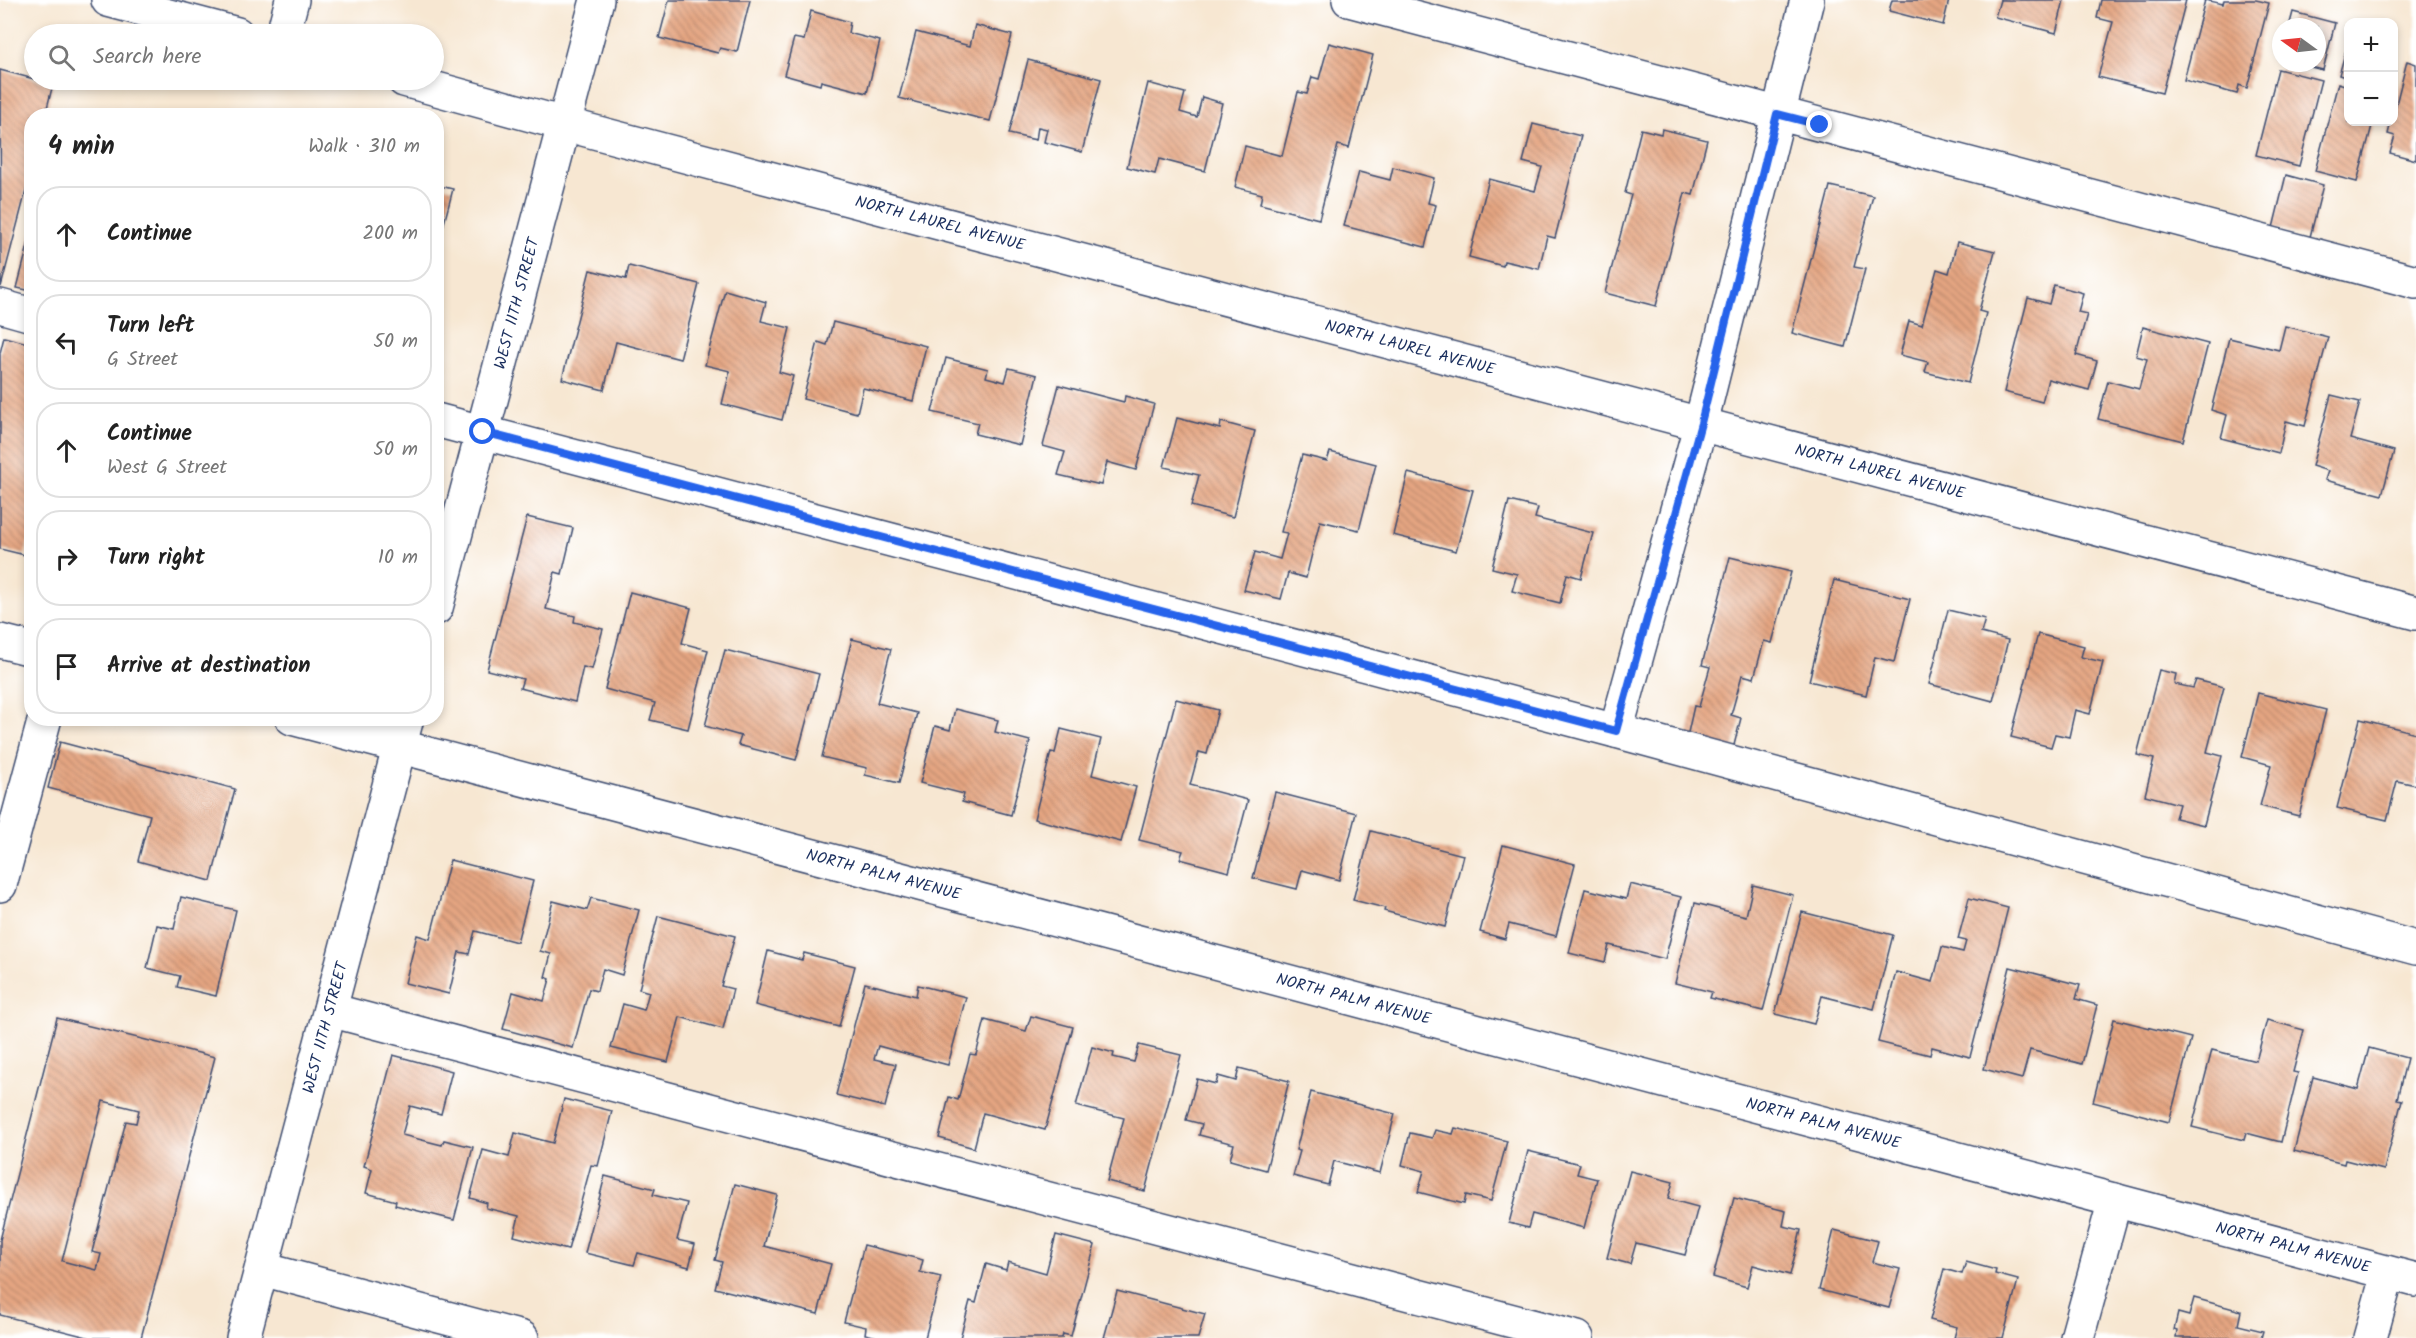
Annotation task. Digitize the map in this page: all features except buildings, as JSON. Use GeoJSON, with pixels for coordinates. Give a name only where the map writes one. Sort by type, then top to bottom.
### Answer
{"type":"FeatureCollection","features":[{"type":"Feature","properties":{"kind":"street"},"geometry":{"type":"LineString","coordinates":[[108,0],[199,24]]}},
{"type":"Feature","properties":{"kind":"street"},"geometry":{"type":"LineString","coordinates":[[286,24],[292,0]]}},
{"type":"Feature","properties":{"kind":"street","name":"WEST 11TH STREET"},"geometry":{"type":"LineString","coordinates":[[444,578],[597,0]]}},
{"type":"Feature","properties":{"kind":"street"},"geometry":{"type":"LineString","coordinates":[[1349,0],[2416,282]]}},
{"type":"Feature","properties":{"kind":"street"},"geometry":{"type":"LineString","coordinates":[[1616,731],[1701,423],[1807,0]]}},
{"type":"Feature","properties":{"kind":"street","name":"NORTH LAUREL AVENUE"},"geometry":{"type":"LineString","coordinates":[[440,90],[2416,613]]}},
{"type":"Feature","properties":{"kind":"street"},"geometry":{"type":"LineString","coordinates":[[0,306],[24,313]]}},
{"type":"Feature","properties":{"kind":"street"},"geometry":{"type":"LineString","coordinates":[[444,422],[1616,731],[2416,948]]}},
{"type":"Feature","properties":{"kind":"street"},"geometry":{"type":"LineString","coordinates":[[0,641],[24,647]]}},
{"type":"Feature","properties":{"kind":"street"},"geometry":{"type":"LineString","coordinates":[[0,885],[43,726]]}},
{"type":"Feature","properties":{"kind":"street","name":"NORTH PALM AVENUE"},"geometry":{"type":"LineString","coordinates":[[351,726],[403,733],[2115,1200],[2402,1276]]}},
{"type":"Feature","properties":{"kind":"street","name":"WEST 11TH STREET"},"geometry":{"type":"LineString","coordinates":[[243,1338],[403,733]]}},
{"type":"Feature","properties":{"kind":"street"},"geometry":{"type":"LineString","coordinates":[[330,1010],[1577,1338]]}},
{"type":"Feature","properties":{"kind":"street"},"geometry":{"type":"LineString","coordinates":[[2077,1338],[2115,1200]]}},
{"type":"Feature","properties":{"kind":"street"},"geometry":{"type":"LineString","coordinates":[[262,1269],[522,1338]]}},
{"type":"Feature","properties":{"kind":"street"},"geometry":{"type":"LineString","coordinates":[[2370,1338],[2402,1276]]}},
{"type":"Feature","properties":{"kind":"route"},"geometry":{"type":"LineString","coordinates":[[483,432],[1616,731],[1701,423],[1777,114],[1820,125]]}}]}
